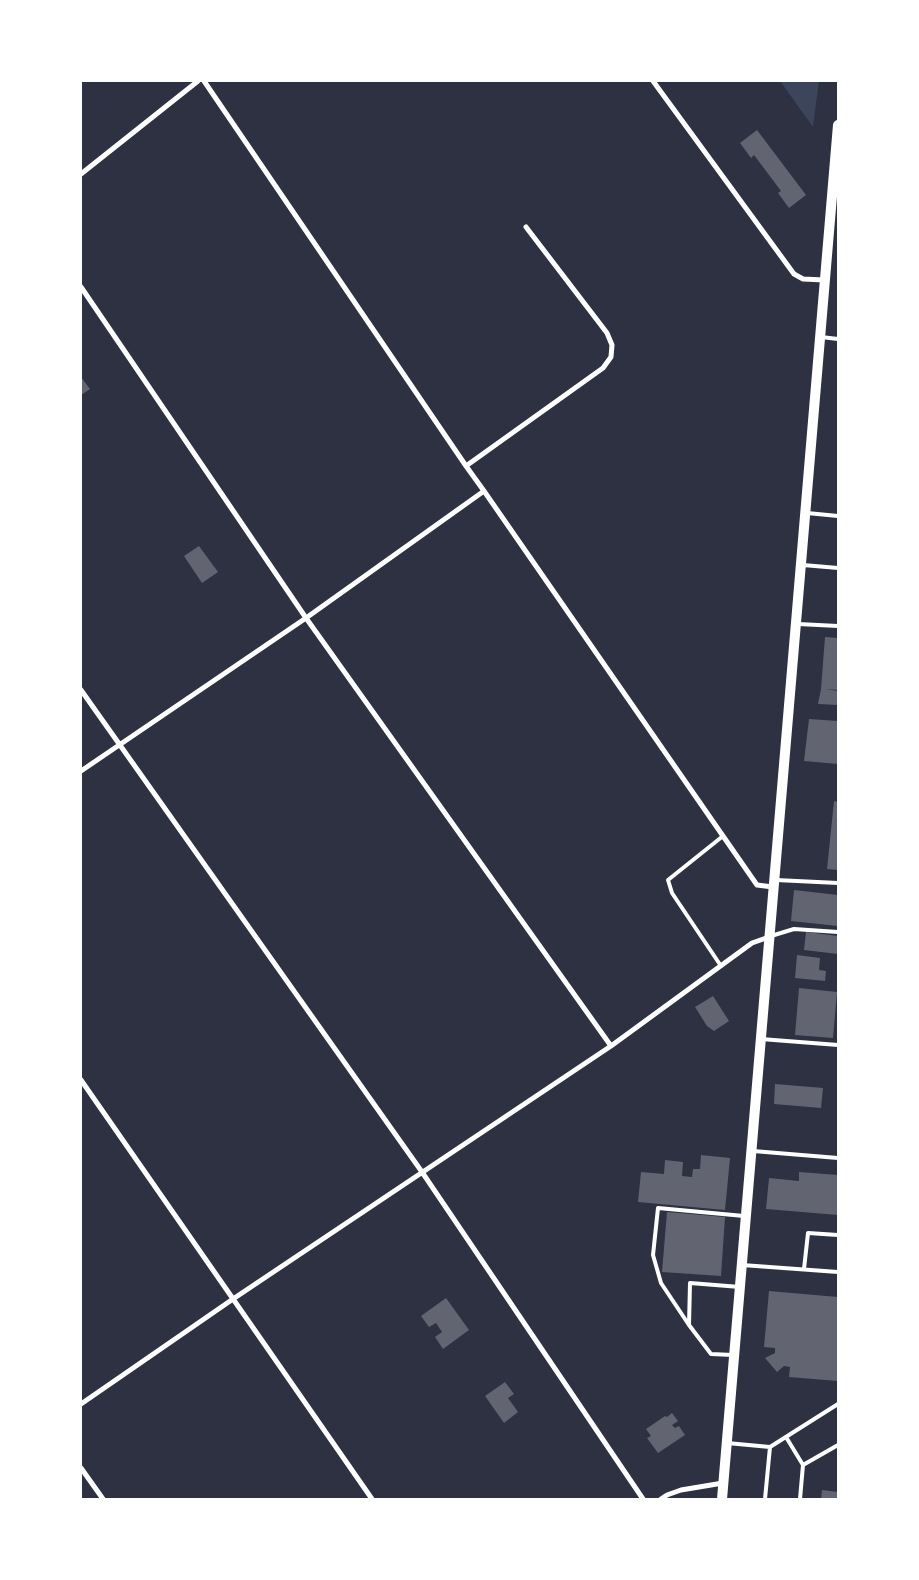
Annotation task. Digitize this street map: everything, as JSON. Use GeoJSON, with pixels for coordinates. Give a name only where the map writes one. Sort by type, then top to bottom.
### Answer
{"type":"FeatureCollection","features":[{"type":"Feature","properties":{"kind":"main road"},"geometry":{"type":"LineString","coordinates":[[722,1499],[838,125]]}},
{"type":"Feature","properties":{"kind":"street"},"geometry":{"type":"LineString","coordinates":[[81,174],[198,81]]}},
{"type":"Feature","properties":{"kind":"street"},"geometry":{"type":"LineString","coordinates":[[204,81],[466,466],[722,836],[758,885],[773,884]]}},
{"type":"Feature","properties":{"kind":"street"},"geometry":{"type":"LineString","coordinates":[[653,81],[794,274],[803,278],[824,280]]}},
{"type":"Feature","properties":{"kind":"street"},"geometry":{"type":"LineString","coordinates":[[466,466],[603,368],[611,357],[612,345],[607,333],[526,227]]}},
{"type":"Feature","properties":{"kind":"street"},"geometry":{"type":"LineString","coordinates":[[81,287],[306,618],[611,1046]]}},
{"type":"Feature","properties":{"kind":"street"},"geometry":{"type":"LineString","coordinates":[[81,772],[306,618],[484,491]]}},
{"type":"Feature","properties":{"kind":"street"},"geometry":{"type":"LineString","coordinates":[[81,690],[422,1172],[642,1499]]}},
{"type":"Feature","properties":{"kind":"street"},"geometry":{"type":"LineString","coordinates":[[81,1404],[233,1299],[611,1046],[752,943],[769,937]]}},
{"type":"Feature","properties":{"kind":"street"},"geometry":{"type":"LineString","coordinates":[[81,1080],[372,1499]]}},
{"type":"Feature","properties":{"kind":"street"},"geometry":{"type":"LineString","coordinates":[[81,1468],[103,1499]]}},
{"type":"Feature","properties":{"kind":"street"},"geometry":{"type":"LineString","coordinates":[[662,1499],[666,1494],[681,1490],[723,1483]]}},
{"type":"Feature","properties":{"kind":"lane"},"geometry":{"type":"LineString","coordinates":[[819,337],[838,339]]}},
{"type":"Feature","properties":{"kind":"lane"},"geometry":{"type":"LineString","coordinates":[[805,513],[838,516]]}},
{"type":"Feature","properties":{"kind":"lane"},"geometry":{"type":"LineString","coordinates":[[801,565],[838,568]]}},
{"type":"Feature","properties":{"kind":"lane"},"geometry":{"type":"LineString","coordinates":[[796,624],[838,626]]}},
{"type":"Feature","properties":{"kind":"lane"},"geometry":{"type":"LineString","coordinates":[[721,966],[672,894],[668,880],[722,836]]}},
{"type":"Feature","properties":{"kind":"lane"},"geometry":{"type":"LineString","coordinates":[[773,884],[838,883]]}},
{"type":"Feature","properties":{"kind":"lane"},"geometry":{"type":"LineString","coordinates":[[769,937],[794,929],[838,932]]}},
{"type":"Feature","properties":{"kind":"lane"},"geometry":{"type":"LineString","coordinates":[[762,1040],[838,1045]]}},
{"type":"Feature","properties":{"kind":"lane"},"geometry":{"type":"LineString","coordinates":[[752,1151],[838,1158]]}},
{"type":"Feature","properties":{"kind":"lane"},"geometry":{"type":"LineString","coordinates":[[734,1355],[711,1354],[661,1283],[653,1255],[658,1208],[746,1216]]}},
{"type":"Feature","properties":{"kind":"lane"},"geometry":{"type":"LineString","coordinates":[[804,1269],[808,1233],[838,1235]]}},
{"type":"Feature","properties":{"kind":"lane"},"geometry":{"type":"LineString","coordinates":[[742,1265],[838,1272]]}},
{"type":"Feature","properties":{"kind":"lane"},"geometry":{"type":"LineString","coordinates":[[689,1325],[690,1283],[740,1287]]}},
{"type":"Feature","properties":{"kind":"lane"},"geometry":{"type":"LineString","coordinates":[[726,1443],[770,1447],[838,1404]]}},
{"type":"Feature","properties":{"kind":"lane"},"geometry":{"type":"LineString","coordinates":[[786,1437],[803,1465],[800,1499]]}},
{"type":"Feature","properties":{"kind":"lane"},"geometry":{"type":"LineString","coordinates":[[803,1465],[838,1445]]}},
{"type":"Feature","properties":{"kind":"lane"},"geometry":{"type":"LineString","coordinates":[[765,1499],[770,1447]]}},
{"type":"Feature","properties":{"kind":"shaded area"},"geometry":{"type":"Polygon","coordinates":[[[780,81],[819,81],[813,127],[780,81]]]}},
{"type":"Feature","properties":{"kind":"building"},"geometry":{"type":"Polygon","coordinates":[[[757,130],[806,195],[789,208],[778,193],[781,191],[754,155],[751,158],[740,143],[757,130]]]}},
{"type":"Feature","properties":{"kind":"building"},"geometry":{"type":"Polygon","coordinates":[[[81,377],[90,389],[81,395],[81,377]]]}},
{"type":"Feature","properties":{"kind":"building"},"geometry":{"type":"Polygon","coordinates":[[[199,546],[218,572],[202,583],[184,556],[199,546]]]}},
{"type":"Feature","properties":{"kind":"building"},"geometry":{"type":"Polygon","coordinates":[[[825,637],[838,638],[838,690],[825,689],[838,691],[838,705],[818,704],[825,637]]]}},
{"type":"Feature","properties":{"kind":"building"},"geometry":{"type":"Polygon","coordinates":[[[809,719],[838,721],[838,764],[804,761],[809,719]]]}},
{"type":"Feature","properties":{"kind":"building"},"geometry":{"type":"Polygon","coordinates":[[[834,801],[838,802],[838,870],[827,869],[834,801]]]}},
{"type":"Feature","properties":{"kind":"building"},"geometry":{"type":"Polygon","coordinates":[[[794,890],[838,895],[838,926],[791,921],[794,890]]]}},
{"type":"Feature","properties":{"kind":"building"},"geometry":{"type":"Polygon","coordinates":[[[806,932],[838,936],[838,954],[804,950],[806,932]]]}},
{"type":"Feature","properties":{"kind":"building"},"geometry":{"type":"Polygon","coordinates":[[[797,955],[820,958],[819,970],[826,971],[825,981],[795,978],[797,955]]]}},
{"type":"Feature","properties":{"kind":"building"},"geometry":{"type":"Polygon","coordinates":[[[799,988],[837,992],[833,1038],[795,1035],[799,988]]]}},
{"type":"Feature","properties":{"kind":"building"},"geometry":{"type":"Polygon","coordinates":[[[713,996],[729,1021],[714,1031],[707,1026],[695,1007],[713,996]]]}},
{"type":"Feature","properties":{"kind":"building"},"geometry":{"type":"Polygon","coordinates":[[[775,1084],[823,1088],[821,1108],[774,1104],[775,1084]]]}},
{"type":"Feature","properties":{"kind":"building"},"geometry":{"type":"Polygon","coordinates":[[[701,1155],[730,1158],[725,1210],[638,1202],[641,1172],[664,1174],[665,1160],[683,1162],[682,1176],[692,1177],[693,1169],[700,1169],[701,1155]]]}},
{"type":"Feature","properties":{"kind":"building"},"geometry":{"type":"Polygon","coordinates":[[[799,1172],[838,1175],[838,1215],[766,1209],[769,1178],[799,1181],[799,1172]]]}},
{"type":"Feature","properties":{"kind":"building"},"geometry":{"type":"Polygon","coordinates":[[[667,1212],[725,1217],[721,1276],[662,1272],[667,1212]]]}},
{"type":"Feature","properties":{"kind":"building"},"geometry":{"type":"Polygon","coordinates":[[[769,1291],[838,1297],[838,1381],[789,1377],[790,1367],[784,1366],[777,1372],[765,1358],[775,1353],[775,1348],[764,1347],[769,1291]]]}},
{"type":"Feature","properties":{"kind":"building"},"geometry":{"type":"Polygon","coordinates":[[[446,1298],[469,1330],[443,1349],[435,1337],[442,1332],[436,1323],[429,1327],[421,1316],[446,1298]]]}},
{"type":"Feature","properties":{"kind":"building"},"geometry":{"type":"Polygon","coordinates":[[[505,1382],[514,1394],[508,1398],[518,1412],[504,1423],[485,1396],[505,1382]]]}},
{"type":"Feature","properties":{"kind":"building"},"geometry":{"type":"Polygon","coordinates":[[[672,1413],[678,1421],[672,1425],[675,1428],[679,1426],[685,1435],[658,1453],[647,1438],[651,1436],[646,1429],[672,1413]]]}},
{"type":"Feature","properties":{"kind":"building"},"geometry":{"type":"Polygon","coordinates":[[[822,1490],[838,1492],[838,1499],[821,1499],[822,1490]]]}}]}
